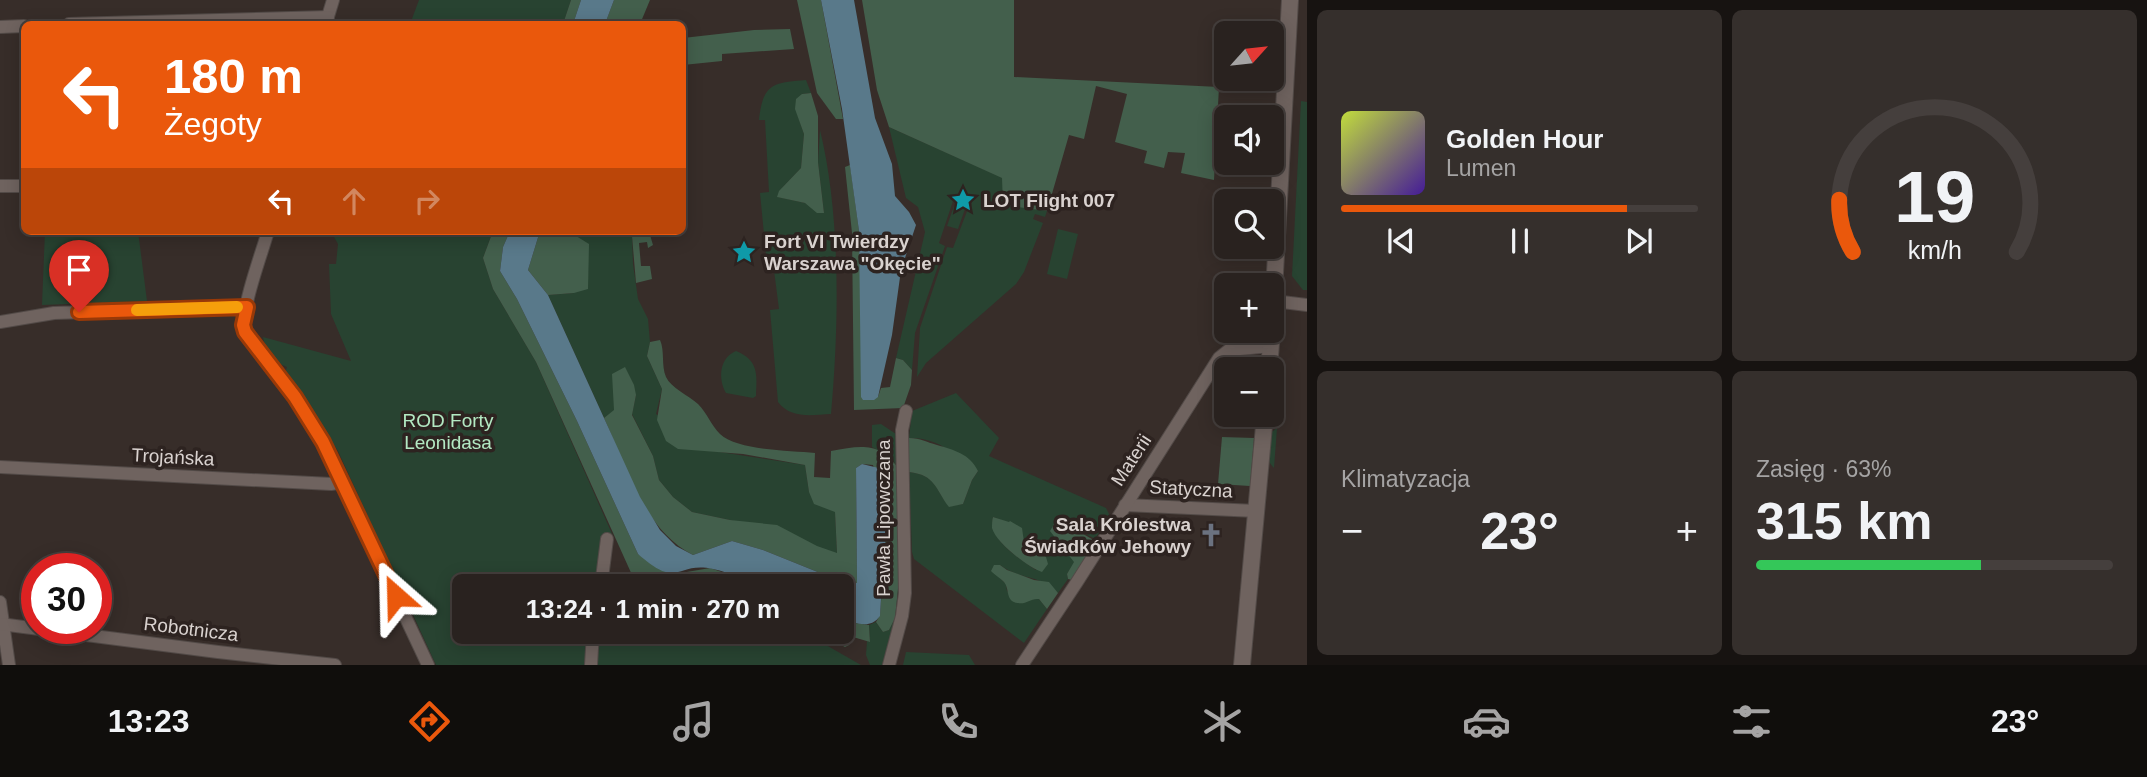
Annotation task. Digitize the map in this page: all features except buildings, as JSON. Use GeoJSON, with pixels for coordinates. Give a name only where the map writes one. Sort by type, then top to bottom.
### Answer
{"type":"FeatureCollection","features":[{"type":"Feature","properties":{"kind":"street"},"geometry":{"type":"LineString","coordinates":[[327,21],[333,0]]}},
{"type":"Feature","properties":{"kind":"street"},"geometry":{"type":"LineString","coordinates":[[1275,273],[1290,0]]}},
{"type":"Feature","properties":{"kind":"street"},"geometry":{"type":"LineString","coordinates":[[0,27],[21,26]]}},
{"type":"Feature","properties":{"kind":"street"},"geometry":{"type":"LineString","coordinates":[[0,186],[21,186]]}},
{"type":"Feature","properties":{"kind":"street"},"geometry":{"type":"LineString","coordinates":[[267,235],[247,307],[243,325],[245,332],[302,406],[343,482],[428,665]]}},
{"type":"Feature","properties":{"kind":"street"},"geometry":{"type":"LineString","coordinates":[[1284,302],[1307,305]]}},
{"type":"Feature","properties":{"kind":"street"},"geometry":{"type":"LineString","coordinates":[[0,322],[54,313],[247,307]]}},
{"type":"Feature","properties":{"kind":"street","name":"Materii"},"geometry":{"type":"LineString","coordinates":[[1022,665],[1223,354],[1252,343]]}},
{"type":"Feature","properties":{"kind":"street","name":"Pawła Lipowczana"},"geometry":{"type":"LineString","coordinates":[[889,665],[905,593],[902,430],[906,411]]}},
{"type":"Feature","properties":{"kind":"street"},"geometry":{"type":"LineString","coordinates":[[1242,665],[1264,427]]}},
{"type":"Feature","properties":{"kind":"street","name":"Trojańska"},"geometry":{"type":"LineString","coordinates":[[0,467],[331,484],[343,482]]}},
{"type":"Feature","properties":{"kind":"street","name":"Statyczna"},"geometry":{"type":"LineString","coordinates":[[1125,505],[1256,511]]}},
{"type":"Feature","properties":{"kind":"street"},"geometry":{"type":"LineString","coordinates":[[603,574],[607,539]]}},
{"type":"Feature","properties":{"kind":"street"},"geometry":{"type":"LineString","coordinates":[[0,602],[9,665]]}},
{"type":"Feature","properties":{"kind":"street","name":"Robotnicza"},"geometry":{"type":"LineString","coordinates":[[2,624],[335,665]]}},
{"type":"Feature","properties":{"kind":"street"},"geometry":{"type":"LineString","coordinates":[[591,665],[592,644]]}},
{"type":"Feature","properties":{"kind":"green space"},"geometry":{"type":"Polygon","coordinates":[[[419,0],[571,0],[564,21],[411,21],[419,0]]]}},
{"type":"Feature","properties":{"kind":"green space"},"geometry":{"type":"Polygon","coordinates":[[[571,0],[581,0],[574,21],[564,21],[571,0]]]}},
{"type":"Feature","properties":{"kind":"green space"},"geometry":{"type":"Polygon","coordinates":[[[614,0],[650,0],[641,21],[606,21],[614,0]]]}},
{"type":"Feature","properties":{"kind":"green space"},"geometry":{"type":"Polygon","coordinates":[[[797,0],[821,0],[843,119],[836,119],[817,93],[797,0]]]}},
{"type":"Feature","properties":{"kind":"green space"},"geometry":{"type":"Polygon","coordinates":[[[862,0],[1014,0],[1014,77],[1214,87],[1214,91],[1219,91],[1218,105],[1214,105],[1214,180],[1181,173],[1185,153],[1168,152],[1164,168],[1144,163],[1147,151],[1115,142],[1127,94],[1096,86],[1084,139],[1069,135],[1047,211],[1003,205],[1002,178],[889,127],[877,90],[862,0]]]}},
{"type":"Feature","properties":{"kind":"green space"},"geometry":{"type":"Polygon","coordinates":[[[790,29],[794,49],[722,54],[722,61],[686,65],[686,38],[790,29]]]}},
{"type":"Feature","properties":{"kind":"green space"},"geometry":{"type":"Polygon","coordinates":[[[806,80],[811,93],[802,94],[797,113],[804,134],[801,168],[783,187],[778,197],[805,203],[824,213],[818,162],[820,130],[827,163],[835,234],[836,344],[831,414],[809,415],[795,414],[778,402],[770,310],[779,309],[772,255],[766,255],[760,193],[769,192],[765,120],[759,120],[763,99],[772,87],[785,82],[806,80]]]}},
{"type":"Feature","properties":{"kind":"green space"},"geometry":{"type":"Polygon","coordinates":[[[811,93],[818,116],[818,162],[824,213],[817,213],[805,203],[777,197],[779,191],[801,168],[804,134],[795,109],[796,99],[802,94],[811,93]]]}},
{"type":"Feature","properties":{"kind":"green space"},"geometry":{"type":"Polygon","coordinates":[[[1301,101],[1307,102],[1307,290],[1303,290],[1292,276],[1301,101]]]}},
{"type":"Feature","properties":{"kind":"green space"},"geometry":{"type":"Polygon","coordinates":[[[889,127],[1003,178],[1047,211],[1045,217],[1035,214],[1033,219],[1043,223],[1024,272],[1016,284],[926,363],[917,377],[920,328],[947,247],[953,248],[972,202],[952,195],[950,199],[953,201],[939,243],[945,246],[915,333],[912,370],[903,360],[896,358],[925,232],[918,207],[906,198],[889,127]]]}},
{"type":"Feature","properties":{"kind":"green space"},"geometry":{"type":"Polygon","coordinates":[[[850,165],[859,231],[861,310],[878,397],[881,388],[890,387],[896,358],[903,360],[912,370],[911,385],[903,408],[854,410],[852,233],[845,167],[850,165]]]}},
{"type":"Feature","properties":{"kind":"green space"},"geometry":{"type":"Polygon","coordinates":[[[954,206],[965,209],[958,229],[947,226],[954,206]]]}},
{"type":"Feature","properties":{"kind":"green space"},"geometry":{"type":"Polygon","coordinates":[[[1058,229],[1078,234],[1067,279],[1047,274],[1058,229]]]}},
{"type":"Feature","properties":{"kind":"green space"},"geometry":{"type":"Polygon","coordinates":[[[45,235],[139,235],[147,301],[42,305],[45,235]]]}},
{"type":"Feature","properties":{"kind":"green space","name":"ROD Forty Leonidasa"},"geometry":{"type":"Polygon","coordinates":[[[334,235],[492,235],[483,258],[493,289],[536,362],[613,536],[602,541],[596,574],[452,574],[452,644],[587,644],[586,665],[436,665],[338,451],[285,373],[287,367],[274,359],[264,343],[263,337],[351,361],[331,314],[329,264],[336,264],[338,244],[334,235]]]}},
{"type":"Feature","properties":{"kind":"green space"},"geometry":{"type":"Polygon","coordinates":[[[492,235],[508,235],[503,247],[500,271],[517,299],[577,421],[638,554],[675,574],[632,574],[536,362],[493,289],[483,258],[492,235]]]}},
{"type":"Feature","properties":{"kind":"green space"},"geometry":{"type":"Polygon","coordinates":[[[539,235],[574,235],[589,244],[588,289],[548,295],[528,270],[539,235]]]}},
{"type":"Feature","properties":{"kind":"green space"},"geometry":{"type":"Polygon","coordinates":[[[568,235],[639,235],[632,236],[633,264],[638,299],[648,319],[650,342],[647,356],[662,389],[656,414],[713,451],[805,465],[809,492],[835,511],[837,554],[730,520],[692,512],[673,497],[659,480],[653,456],[632,414],[636,395],[614,399],[614,411],[604,418],[548,295],[574,293],[568,235]]]}},
{"type":"Feature","properties":{"kind":"green space"},"geometry":{"type":"Polygon","coordinates":[[[650,235],[653,245],[648,248],[647,242],[639,243],[641,266],[650,266],[652,279],[636,283],[632,236],[650,235]]]}},
{"type":"Feature","properties":{"kind":"green space"},"geometry":{"type":"Polygon","coordinates":[[[660,340],[668,381],[698,404],[720,434],[728,440],[751,447],[815,453],[814,477],[830,478],[831,451],[860,447],[876,449],[891,459],[898,468],[899,579],[895,618],[889,630],[883,632],[876,622],[880,615],[886,535],[890,523],[873,465],[862,464],[856,468],[857,583],[854,583],[854,574],[823,574],[763,550],[732,541],[693,555],[676,544],[661,529],[638,495],[604,418],[614,410],[612,374],[625,367],[636,395],[632,415],[653,456],[659,480],[673,497],[692,512],[730,520],[777,525],[817,546],[837,553],[835,512],[814,504],[809,492],[805,465],[743,454],[678,449],[666,441],[657,420],[662,389],[647,356],[650,342],[660,340]]]}},
{"type":"Feature","properties":{"kind":"green space"},"geometry":{"type":"Polygon","coordinates":[[[736,351],[749,359],[755,369],[756,396],[753,398],[726,393],[723,387],[723,364],[730,354],[736,351]]]}},
{"type":"Feature","properties":{"kind":"green space"},"geometry":{"type":"Polygon","coordinates":[[[956,393],[999,438],[989,456],[1106,508],[1110,516],[1095,539],[1058,519],[1051,531],[1075,562],[1058,593],[1045,583],[1000,565],[1001,579],[1006,584],[1007,591],[1023,603],[1030,599],[1039,599],[1047,609],[1024,643],[914,559],[909,472],[930,480],[949,506],[963,504],[978,471],[938,444],[909,438],[912,411],[956,393]],[[993,517],[993,526],[1000,541],[1036,570],[1039,551],[1037,554],[1024,542],[1009,523],[993,517]]]}},
{"type":"Feature","properties":{"kind":"green space"},"geometry":{"type":"Polygon","coordinates":[[[881,424],[896,434],[898,468],[891,458],[872,447],[872,425],[881,424]]]}},
{"type":"Feature","properties":{"kind":"green space"},"geometry":{"type":"Polygon","coordinates":[[[1277,428],[1274,468],[1268,456],[1269,434],[1277,428]]]}},
{"type":"Feature","properties":{"kind":"green space"},"geometry":{"type":"Polygon","coordinates":[[[1222,437],[1254,438],[1250,486],[1218,484],[1222,437]]]}},
{"type":"Feature","properties":{"kind":"green space"},"geometry":{"type":"Polygon","coordinates":[[[909,438],[955,451],[975,465],[978,471],[963,504],[949,507],[930,480],[909,472],[909,438]]]}},
{"type":"Feature","properties":{"kind":"green space"},"geometry":{"type":"Polygon","coordinates":[[[993,517],[1010,521],[1022,528],[1024,542],[1036,554],[1039,550],[1046,557],[1048,564],[1042,572],[1022,560],[1000,541],[992,528],[993,517]]]}},
{"type":"Feature","properties":{"kind":"green space"},"geometry":{"type":"Polygon","coordinates":[[[1057,519],[1097,542],[1072,580],[1068,579],[1067,574],[1074,562],[1050,531],[1057,519]]]}},
{"type":"Feature","properties":{"kind":"green space"},"geometry":{"type":"Polygon","coordinates":[[[994,565],[1000,565],[1034,580],[1049,582],[1058,593],[1047,609],[1039,599],[1014,602],[1009,598],[1004,582],[991,571],[994,565]]]}},
{"type":"Feature","properties":{"kind":"green space"},"geometry":{"type":"Polygon","coordinates":[[[710,568],[728,574],[675,574],[710,568]]]}},
{"type":"Feature","properties":{"kind":"green space"},"geometry":{"type":"Polygon","coordinates":[[[895,618],[882,665],[870,665],[866,655],[867,641],[870,642],[869,625],[876,622],[883,632],[889,630],[895,618]]]}},
{"type":"Feature","properties":{"kind":"green space"},"geometry":{"type":"Polygon","coordinates":[[[854,623],[869,625],[870,642],[854,637],[854,623]]]}},
{"type":"Feature","properties":{"kind":"green space"},"geometry":{"type":"Polygon","coordinates":[[[598,644],[825,644],[861,665],[597,665],[598,644]]]}},
{"type":"Feature","properties":{"kind":"green space"},"geometry":{"type":"Polygon","coordinates":[[[906,652],[969,655],[975,665],[903,665],[906,652]]]}},
{"type":"Feature","properties":{"kind":"water"},"geometry":{"type":"Polygon","coordinates":[[[581,0],[614,0],[606,21],[574,21],[581,0]]]}},
{"type":"Feature","properties":{"kind":"water"},"geometry":{"type":"Polygon","coordinates":[[[821,0],[854,0],[875,118],[892,164],[895,196],[916,225],[901,270],[892,335],[878,397],[874,400],[863,400],[861,397],[859,231],[842,109],[821,0]]]}},
{"type":"Feature","properties":{"kind":"water"},"geometry":{"type":"Polygon","coordinates":[[[508,235],[539,235],[528,270],[548,295],[640,497],[660,530],[676,546],[693,555],[732,541],[763,550],[823,574],[728,574],[701,568],[670,573],[662,571],[638,554],[577,421],[517,299],[500,271],[503,247],[508,235]]]}},
{"type":"Feature","properties":{"kind":"water"},"geometry":{"type":"Polygon","coordinates":[[[862,464],[887,470],[891,503],[880,616],[872,623],[854,622],[854,583],[857,583],[856,468],[862,464]]]}},
{"type":"Feature","properties":{"kind":"slow traffic"},"geometry":{"type":"LineString","coordinates":[[137,310],[237,307]]}},
{"type":"Feature","properties":{"kind":"place","name":"LOT Flight 007"},"geometry":{"type":"Point","coordinates":[963,200]}},
{"type":"Feature","properties":{"kind":"place","name":"Fort VI Twierdzy Warszawa \"Okęcie\""},"geometry":{"type":"Point","coordinates":[744,252]}},
{"type":"Feature","properties":{"kind":"place","name":"Sala Królestwa Świadków Jehowy"},"geometry":{"type":"Point","coordinates":[1211,535]}},
{"type":"Feature","properties":{"kind":"route"},"geometry":{"type":"LineString","coordinates":[[79,312],[247,307],[243,325],[245,332],[295,397],[323,442],[396,596]]}}]}
